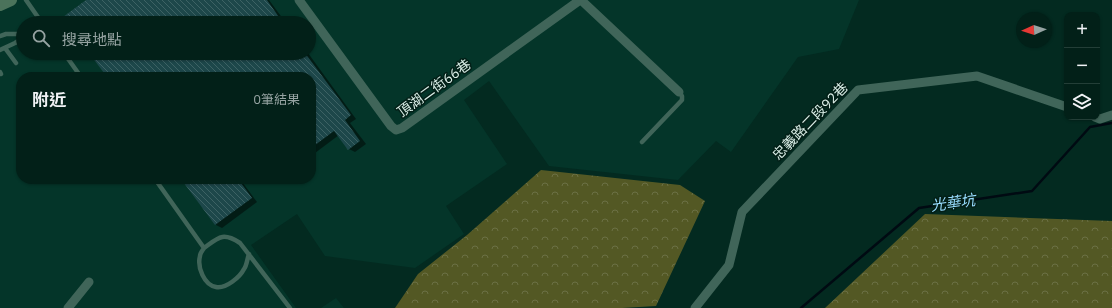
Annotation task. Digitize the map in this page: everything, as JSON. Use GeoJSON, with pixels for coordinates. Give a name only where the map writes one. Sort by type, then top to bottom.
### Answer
{"type":"FeatureCollection","features":[{"type":"Feature","properties":{"kind":"street"},"geometry":{"type":"LineString","coordinates":[[0,4],[12,0]]}},
{"type":"Feature","properties":{"kind":"street","name":"頂湖二街66巷"},"geometry":{"type":"LineString","coordinates":[[299,0],[311,16]]}},
{"type":"Feature","properties":{"kind":"street"},"geometry":{"type":"LineString","coordinates":[[584,1],[680,92]]}},
{"type":"Feature","properties":{"kind":"street","name":"頂湖二街66巷"},"geometry":{"type":"LineString","coordinates":[[316,23],[391,126],[396,130],[402,128],[584,1]]}},
{"type":"Feature","properties":{"kind":"street","name":"忠義路二段92巷"},"geometry":{"type":"LineString","coordinates":[[695,308],[729,265],[742,212],[858,90],[977,76],[1064,106]]}},
{"type":"Feature","properties":{"kind":"street"},"geometry":{"type":"LineString","coordinates":[[1100,118],[1112,115]]}},
{"type":"Feature","properties":{"kind":"street"},"geometry":{"type":"LineString","coordinates":[[1100,119],[1112,122]]}},
{"type":"Feature","properties":{"kind":"street"},"geometry":{"type":"LineString","coordinates":[[68,308],[89,282]]}},
{"type":"Feature","properties":{"kind":"lane"},"geometry":{"type":"LineString","coordinates":[[26,0],[37,16]]}},
{"type":"Feature","properties":{"kind":"lane"},"geometry":{"type":"LineString","coordinates":[[0,36],[6,34],[16,34]]}},
{"type":"Feature","properties":{"kind":"lane"},"geometry":{"type":"LineString","coordinates":[[16,42],[2,49],[16,63]]}},
{"type":"Feature","properties":{"kind":"lane"},"geometry":{"type":"LineString","coordinates":[[69,60],[77,72]]}},
{"type":"Feature","properties":{"kind":"lane"},"geometry":{"type":"LineString","coordinates":[[642,142],[682,100],[680,92]]}},
{"type":"Feature","properties":{"kind":"lane"},"geometry":{"type":"LineString","coordinates":[[158,184],[204,248]]}},
{"type":"Feature","properties":{"kind":"lane"},"geometry":{"type":"LineString","coordinates":[[249,254],[245,268],[239,276],[227,285],[217,288],[209,284],[202,274],[200,256],[204,248],[219,237],[232,237],[240,243],[249,254],[290,308]]}},
{"type":"Feature","properties":{"kind":"shaded area"},"geometry":{"type":"Polygon","coordinates":[[[0,0],[859,0],[839,49],[798,57],[731,152],[716,141],[678,180],[549,166],[489,81],[464,100],[507,164],[446,206],[464,234],[415,268],[325,256],[297,214],[251,245],[296,308],[0,308],[0,0]]]}},
{"type":"Feature","properties":{"kind":"shaded area"},"geometry":{"type":"Polygon","coordinates":[[[336,298],[344,308],[321,308],[336,298]]]}},
{"type":"Feature","properties":{"kind":"green space"},"geometry":{"type":"Polygon","coordinates":[[[541,170],[680,185],[705,201],[656,306],[622,308],[395,308],[418,274],[467,235],[541,170]]]}},
{"type":"Feature","properties":{"kind":"green space"},"geometry":{"type":"Polygon","coordinates":[[[925,214],[1112,221],[1112,308],[825,308],[925,214]]]}},
{"type":"Feature","properties":{"kind":"building"},"geometry":{"type":"Polygon","coordinates":[[[86,0],[267,0],[278,16],[64,16],[86,0]]]}},
{"type":"Feature","properties":{"kind":"building"},"geometry":{"type":"Polygon","coordinates":[[[94,60],[310,60],[351,115],[345,120],[360,141],[348,150],[334,131],[316,144],[316,72],[103,72],[94,60]]]}},
{"type":"Feature","properties":{"kind":"building"},"geometry":{"type":"Polygon","coordinates":[[[185,184],[242,184],[252,198],[215,225],[185,184]]]}},
{"type":"Feature","properties":{"kind":"waterway","name":"光華坑"},"geometry":{"type":"LineString","coordinates":[[801,308],[919,208],[1032,191],[1090,127],[1112,123]]}}]}
